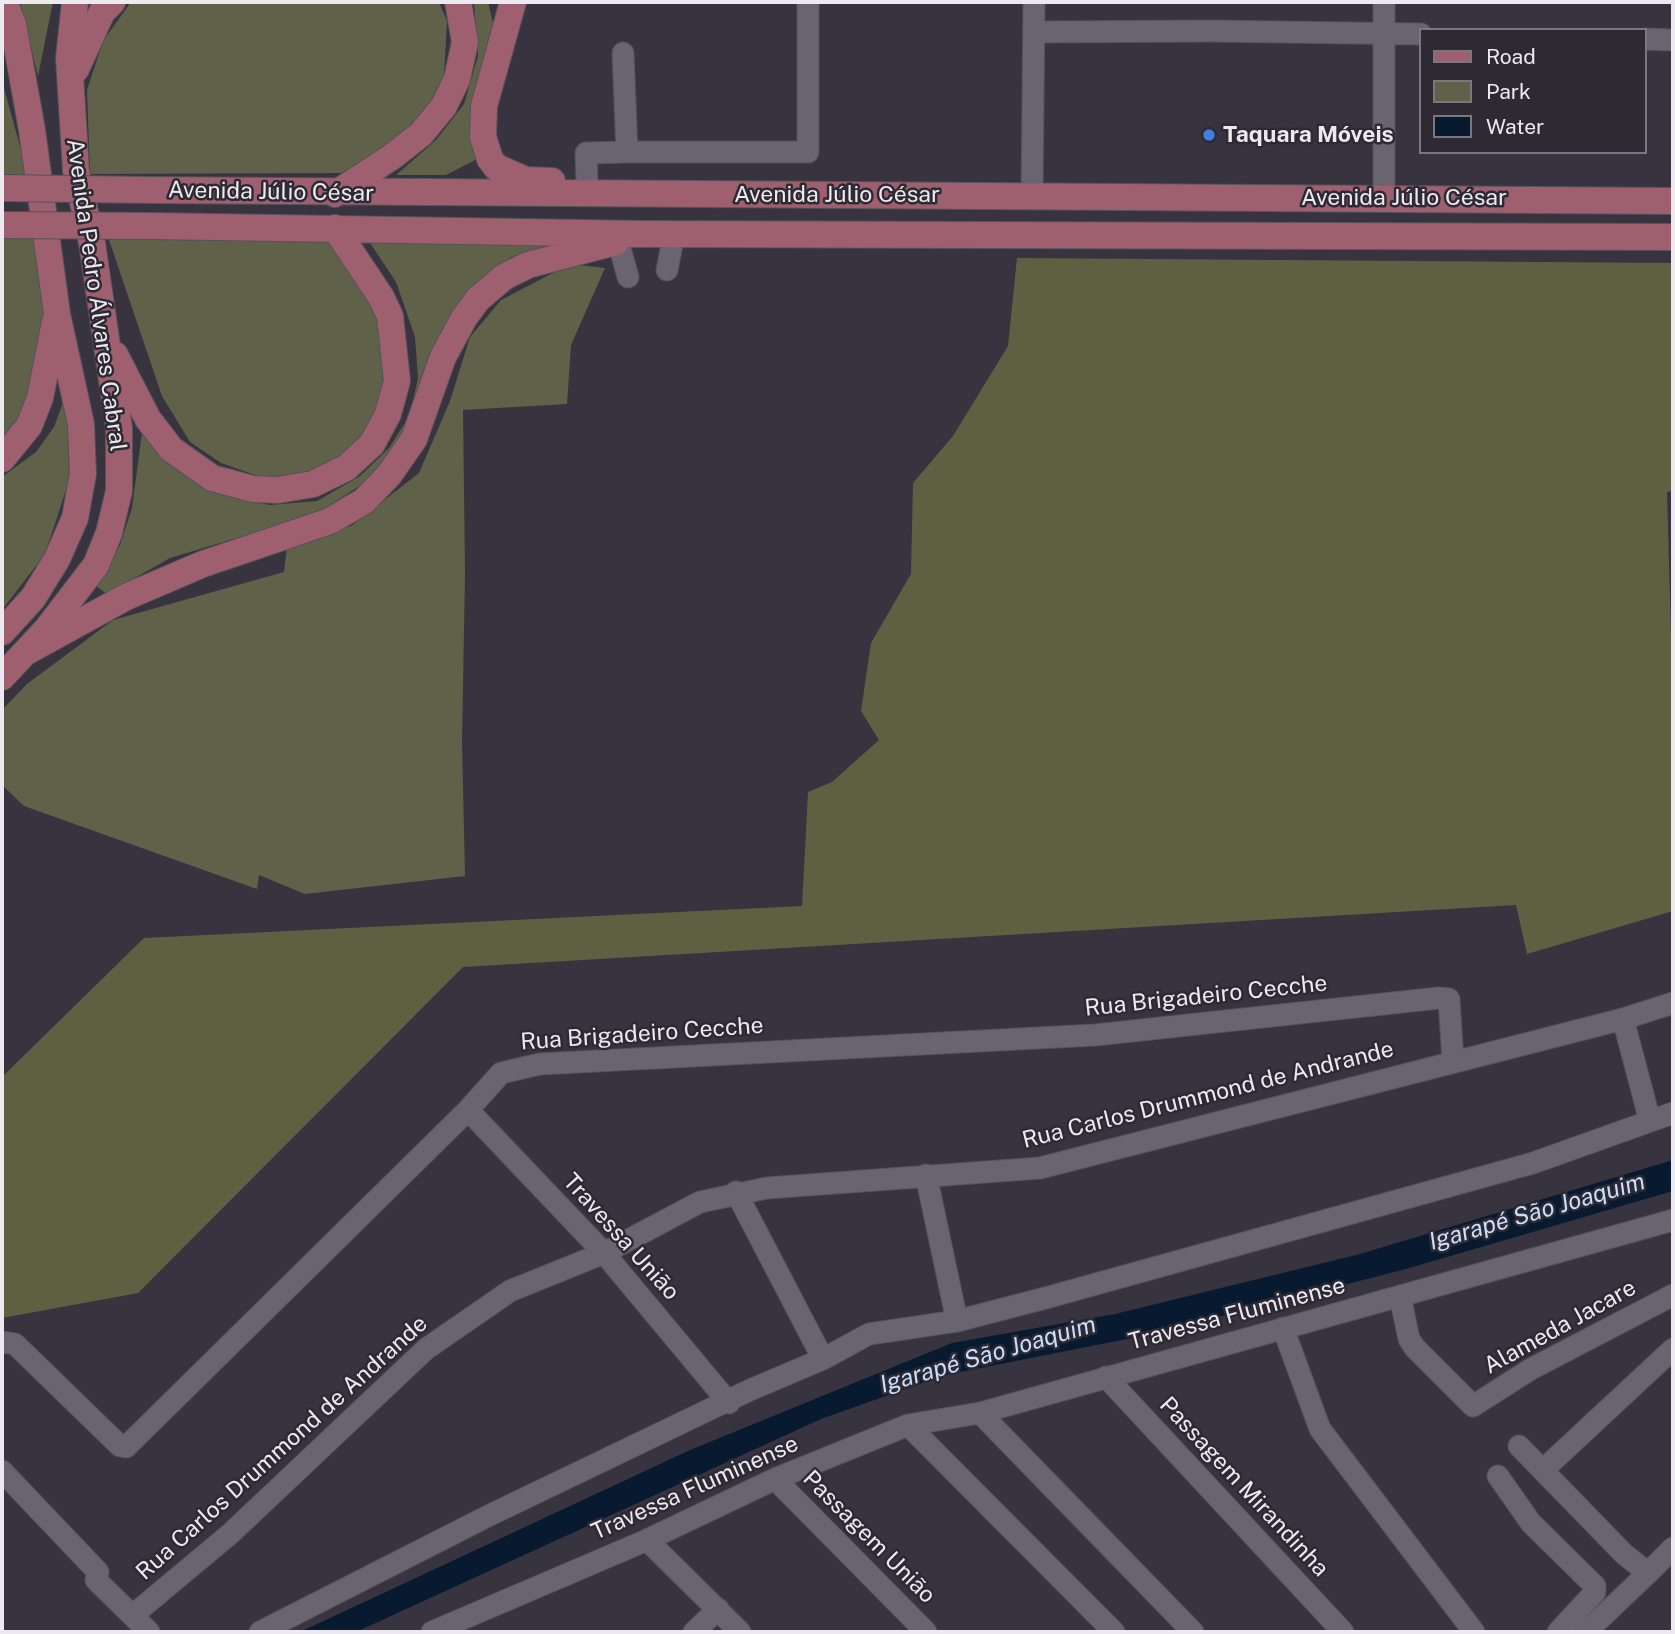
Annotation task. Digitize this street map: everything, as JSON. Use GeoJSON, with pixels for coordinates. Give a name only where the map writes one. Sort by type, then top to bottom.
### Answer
{"type":"FeatureCollection","features":[{"type":"Feature","properties":{"kind":"main road"},"geometry":{"type":"LineString","coordinates":[[4,2],[13,24],[32,130]]}},
{"type":"Feature","properties":{"kind":"main road","name":"Avenida Pedro Álvares Cabral"},"geometry":{"type":"LineString","coordinates":[[2,677],[76,593],[96,565],[109,533],[119,492],[119,428],[92,243],[76,171],[70,83],[75,2]]}},
{"type":"Feature","properties":{"kind":"main road"},"geometry":{"type":"LineString","coordinates":[[70,83],[88,39],[102,12],[112,2]]}},
{"type":"Feature","properties":{"kind":"main road"},"geometry":{"type":"LineString","coordinates":[[335,194],[421,134],[444,106],[457,79],[465,42],[458,2]]}},
{"type":"Feature","properties":{"kind":"main road"},"geometry":{"type":"LineString","coordinates":[[513,2],[484,106],[483,137],[490,159],[496,167],[526,180],[587,183],[641,181],[684,195]]}},
{"type":"Feature","properties":{"kind":"main road"},"geometry":{"type":"LineString","coordinates":[[2,37],[18,101],[32,130]]}},
{"type":"Feature","properties":{"kind":"main road","name":"Avenida Pedro Álvares Cabral"},"geometry":{"type":"LineString","coordinates":[[2,632],[33,598],[57,559],[75,518],[83,474],[80,424],[57,314],[32,130]]}},
{"type":"Feature","properties":{"kind":"main road","name":"Avenida Júlio César"},"geometry":{"type":"LineString","coordinates":[[2,188],[335,194],[1384,197],[1673,201]]}},
{"type":"Feature","properties":{"kind":"main road","name":"Avenida Júlio César"},"geometry":{"type":"LineString","coordinates":[[2,225],[643,234],[1673,237]]}},
{"type":"Feature","properties":{"kind":"main road"},"geometry":{"type":"LineString","coordinates":[[106,336],[148,419],[171,449],[212,478],[253,489],[296,488],[328,478],[346,468],[372,443],[388,414],[397,381],[390,316],[370,279],[335,228]]}},
{"type":"Feature","properties":{"kind":"main road"},"geometry":{"type":"LineString","coordinates":[[26,652],[126,597],[203,564],[331,521],[364,501],[389,475],[414,439],[443,357],[464,318],[478,299],[504,277],[528,265],[643,234]]}},
{"type":"Feature","properties":{"kind":"main road"},"geometry":{"type":"LineString","coordinates":[[2,459],[29,426],[40,398],[57,314]]}},
{"type":"Feature","properties":{"kind":"street"},"geometry":{"type":"LineString","coordinates":[[587,183],[586,153],[808,152],[808,2]]}},
{"type":"Feature","properties":{"kind":"street"},"geometry":{"type":"LineString","coordinates":[[1032,196],[1034,2]]}},
{"type":"Feature","properties":{"kind":"street"},"geometry":{"type":"LineString","coordinates":[[1384,2],[1384,197]]}},
{"type":"Feature","properties":{"kind":"street"},"geometry":{"type":"LineString","coordinates":[[1034,33],[1213,31],[1420,34]]}},
{"type":"Feature","properties":{"kind":"street"},"geometry":{"type":"LineString","coordinates":[[1647,39],[1673,40]]}},
{"type":"Feature","properties":{"kind":"street"},"geometry":{"type":"LineString","coordinates":[[623,53],[627,152]]}},
{"type":"Feature","properties":{"kind":"street"},"geometry":{"type":"LineString","coordinates":[[667,270],[674,234]]}},
{"type":"Feature","properties":{"kind":"street"},"geometry":{"type":"LineString","coordinates":[[618,242],[628,277]]}},
{"type":"Feature","properties":{"kind":"street","name":"Rua Brigadeiro Cecche"},"geometry":{"type":"LineString","coordinates":[[2,1342],[15,1344],[120,1446],[126,1447],[468,1110],[501,1073],[540,1064],[1095,1035],[1439,998],[1449,999],[1453,1061]]}},
{"type":"Feature","properties":{"kind":"street","name":"Rua Carlos Drummond de Andrande"},"geometry":{"type":"LineString","coordinates":[[133,1615],[230,1534],[426,1349],[510,1291],[604,1253],[700,1202],[736,1192],[1040,1168],[1673,1003]]}},
{"type":"Feature","properties":{"kind":"street"},"geometry":{"type":"LineString","coordinates":[[1623,1018],[1650,1122]]}},
{"type":"Feature","properties":{"kind":"street","name":"Travessa União"},"geometry":{"type":"LineString","coordinates":[[468,1110],[604,1253],[729,1403]]}},
{"type":"Feature","properties":{"kind":"street"},"geometry":{"type":"LineString","coordinates":[[260,1632],[490,1515],[729,1403],[750,1390],[823,1359],[869,1334],[957,1321],[1533,1163],[1673,1114]]}},
{"type":"Feature","properties":{"kind":"street"},"geometry":{"type":"LineString","coordinates":[[926,1175],[957,1321]]}},
{"type":"Feature","properties":{"kind":"street"},"geometry":{"type":"LineString","coordinates":[[736,1192],[823,1359]]}},
{"type":"Feature","properties":{"kind":"street","name":"Travessa Fluminense"},"geometry":{"type":"LineString","coordinates":[[432,1632],[647,1540],[775,1479],[908,1425],[981,1413],[1673,1220]]}},
{"type":"Feature","properties":{"kind":"street","name":"Alameda Jacare"},"geometry":{"type":"LineString","coordinates":[[1400,1296],[1409,1339],[1473,1406],[1531,1369],[1673,1296]]}},
{"type":"Feature","properties":{"kind":"street"},"geometry":{"type":"LineString","coordinates":[[1283,1328],[1320,1429],[1474,1632]]}},
{"type":"Feature","properties":{"kind":"street"},"geometry":{"type":"LineString","coordinates":[[1544,1469],[1673,1349]]}},
{"type":"Feature","properties":{"kind":"street","name":"Passagem Mirandinha"},"geometry":{"type":"LineString","coordinates":[[1107,1377],[1343,1632]]}},
{"type":"Feature","properties":{"kind":"street"},"geometry":{"type":"LineString","coordinates":[[981,1413],[1193,1632]]}},
{"type":"Feature","properties":{"kind":"street"},"geometry":{"type":"LineString","coordinates":[[908,1425],[1114,1632]]}},
{"type":"Feature","properties":{"kind":"street"},"geometry":{"type":"LineString","coordinates":[[1520,1446],[1624,1554],[1648,1573]]}},
{"type":"Feature","properties":{"kind":"street"},"geometry":{"type":"LineString","coordinates":[[2,1472],[98,1572],[96,1580],[149,1632]]}},
{"type":"Feature","properties":{"kind":"street"},"geometry":{"type":"LineString","coordinates":[[1498,1476],[1531,1523],[1595,1586],[1595,1592],[1558,1632]]}},
{"type":"Feature","properties":{"kind":"street","name":"Passagem União"},"geometry":{"type":"LineString","coordinates":[[775,1479],[926,1632]]}},
{"type":"Feature","properties":{"kind":"street"},"geometry":{"type":"LineString","coordinates":[[647,1540],[740,1632]]}},
{"type":"Feature","properties":{"kind":"street"},"geometry":{"type":"LineString","coordinates":[[1586,1632],[1673,1548]]}},
{"type":"Feature","properties":{"kind":"street"},"geometry":{"type":"LineString","coordinates":[[694,1632],[718,1609]]}},
{"type":"Feature","properties":{"kind":"green space"},"geometry":{"type":"Polygon","coordinates":[[[20,2],[53,2],[38,76],[20,2]]]}},
{"type":"Feature","properties":{"kind":"green space"},"geometry":{"type":"Polygon","coordinates":[[[131,2],[439,2],[447,21],[444,76],[429,105],[389,147],[341,173],[90,174],[87,90],[103,41],[131,2]]]}},
{"type":"Feature","properties":{"kind":"green space"},"geometry":{"type":"Polygon","coordinates":[[[474,2],[488,2],[493,23],[471,136],[479,158],[446,175],[396,175],[436,140],[464,104],[478,56],[474,2]]]}},
{"type":"Feature","properties":{"kind":"green space"},"geometry":{"type":"Polygon","coordinates":[[[2,81],[28,175],[2,174],[2,81]]]}},
{"type":"Feature","properties":{"kind":"green space"},"geometry":{"type":"Polygon","coordinates":[[[108,237],[333,241],[372,295],[385,330],[387,385],[367,434],[335,459],[294,480],[258,476],[221,463],[190,442],[162,396],[108,237]]]}},
{"type":"Feature","properties":{"kind":"green space"},"geometry":{"type":"Polygon","coordinates":[[[36,238],[45,330],[33,396],[2,440],[2,239],[36,238]]]}},
{"type":"Feature","properties":{"kind":"green space"},"geometry":{"type":"Polygon","coordinates":[[[560,241],[512,257],[474,285],[441,343],[402,444],[379,473],[326,508],[170,558],[107,594],[96,586],[120,545],[132,508],[143,425],[174,461],[231,497],[270,505],[317,501],[360,476],[389,448],[410,415],[418,378],[415,337],[396,282],[370,243],[560,241]]]}},
{"type":"Feature","properties":{"kind":"green space"},"geometry":{"type":"Polygon","coordinates":[[[1017,258],[1673,263],[1673,491],[1667,492],[1673,707],[1673,911],[1527,954],[1516,905],[463,967],[138,1293],[2,1318],[2,1077],[144,938],[802,906],[808,792],[832,782],[879,740],[861,711],[871,643],[911,574],[913,483],[953,436],[1008,346],[1017,258]]]}},
{"type":"Feature","properties":{"kind":"green space"},"geometry":{"type":"Polygon","coordinates":[[[570,264],[605,268],[571,345],[567,404],[463,410],[465,573],[462,742],[465,876],[305,894],[259,875],[257,889],[24,806],[2,785],[2,710],[27,684],[113,620],[284,572],[287,546],[351,526],[419,473],[450,401],[470,337],[501,300],[570,264]]]}},
{"type":"Feature","properties":{"kind":"green space"},"geometry":{"type":"Polygon","coordinates":[[[68,389],[69,481],[45,554],[2,610],[2,477],[36,452],[54,427],[68,389]]]}},
{"type":"Feature","properties":{"kind":"water","name":"Igarapé São Joaquim"},"geometry":{"type":"Polygon","coordinates":[[[1673,1160],[1673,1191],[1406,1269],[1157,1333],[945,1375],[821,1419],[356,1632],[300,1632],[690,1450],[952,1343],[1115,1314],[1360,1254],[1673,1160]]]}},
{"type":"Feature","properties":{"kind":"place","name":"Taquara Móveis"},"geometry":{"type":"Point","coordinates":[1209,135]}}]}
